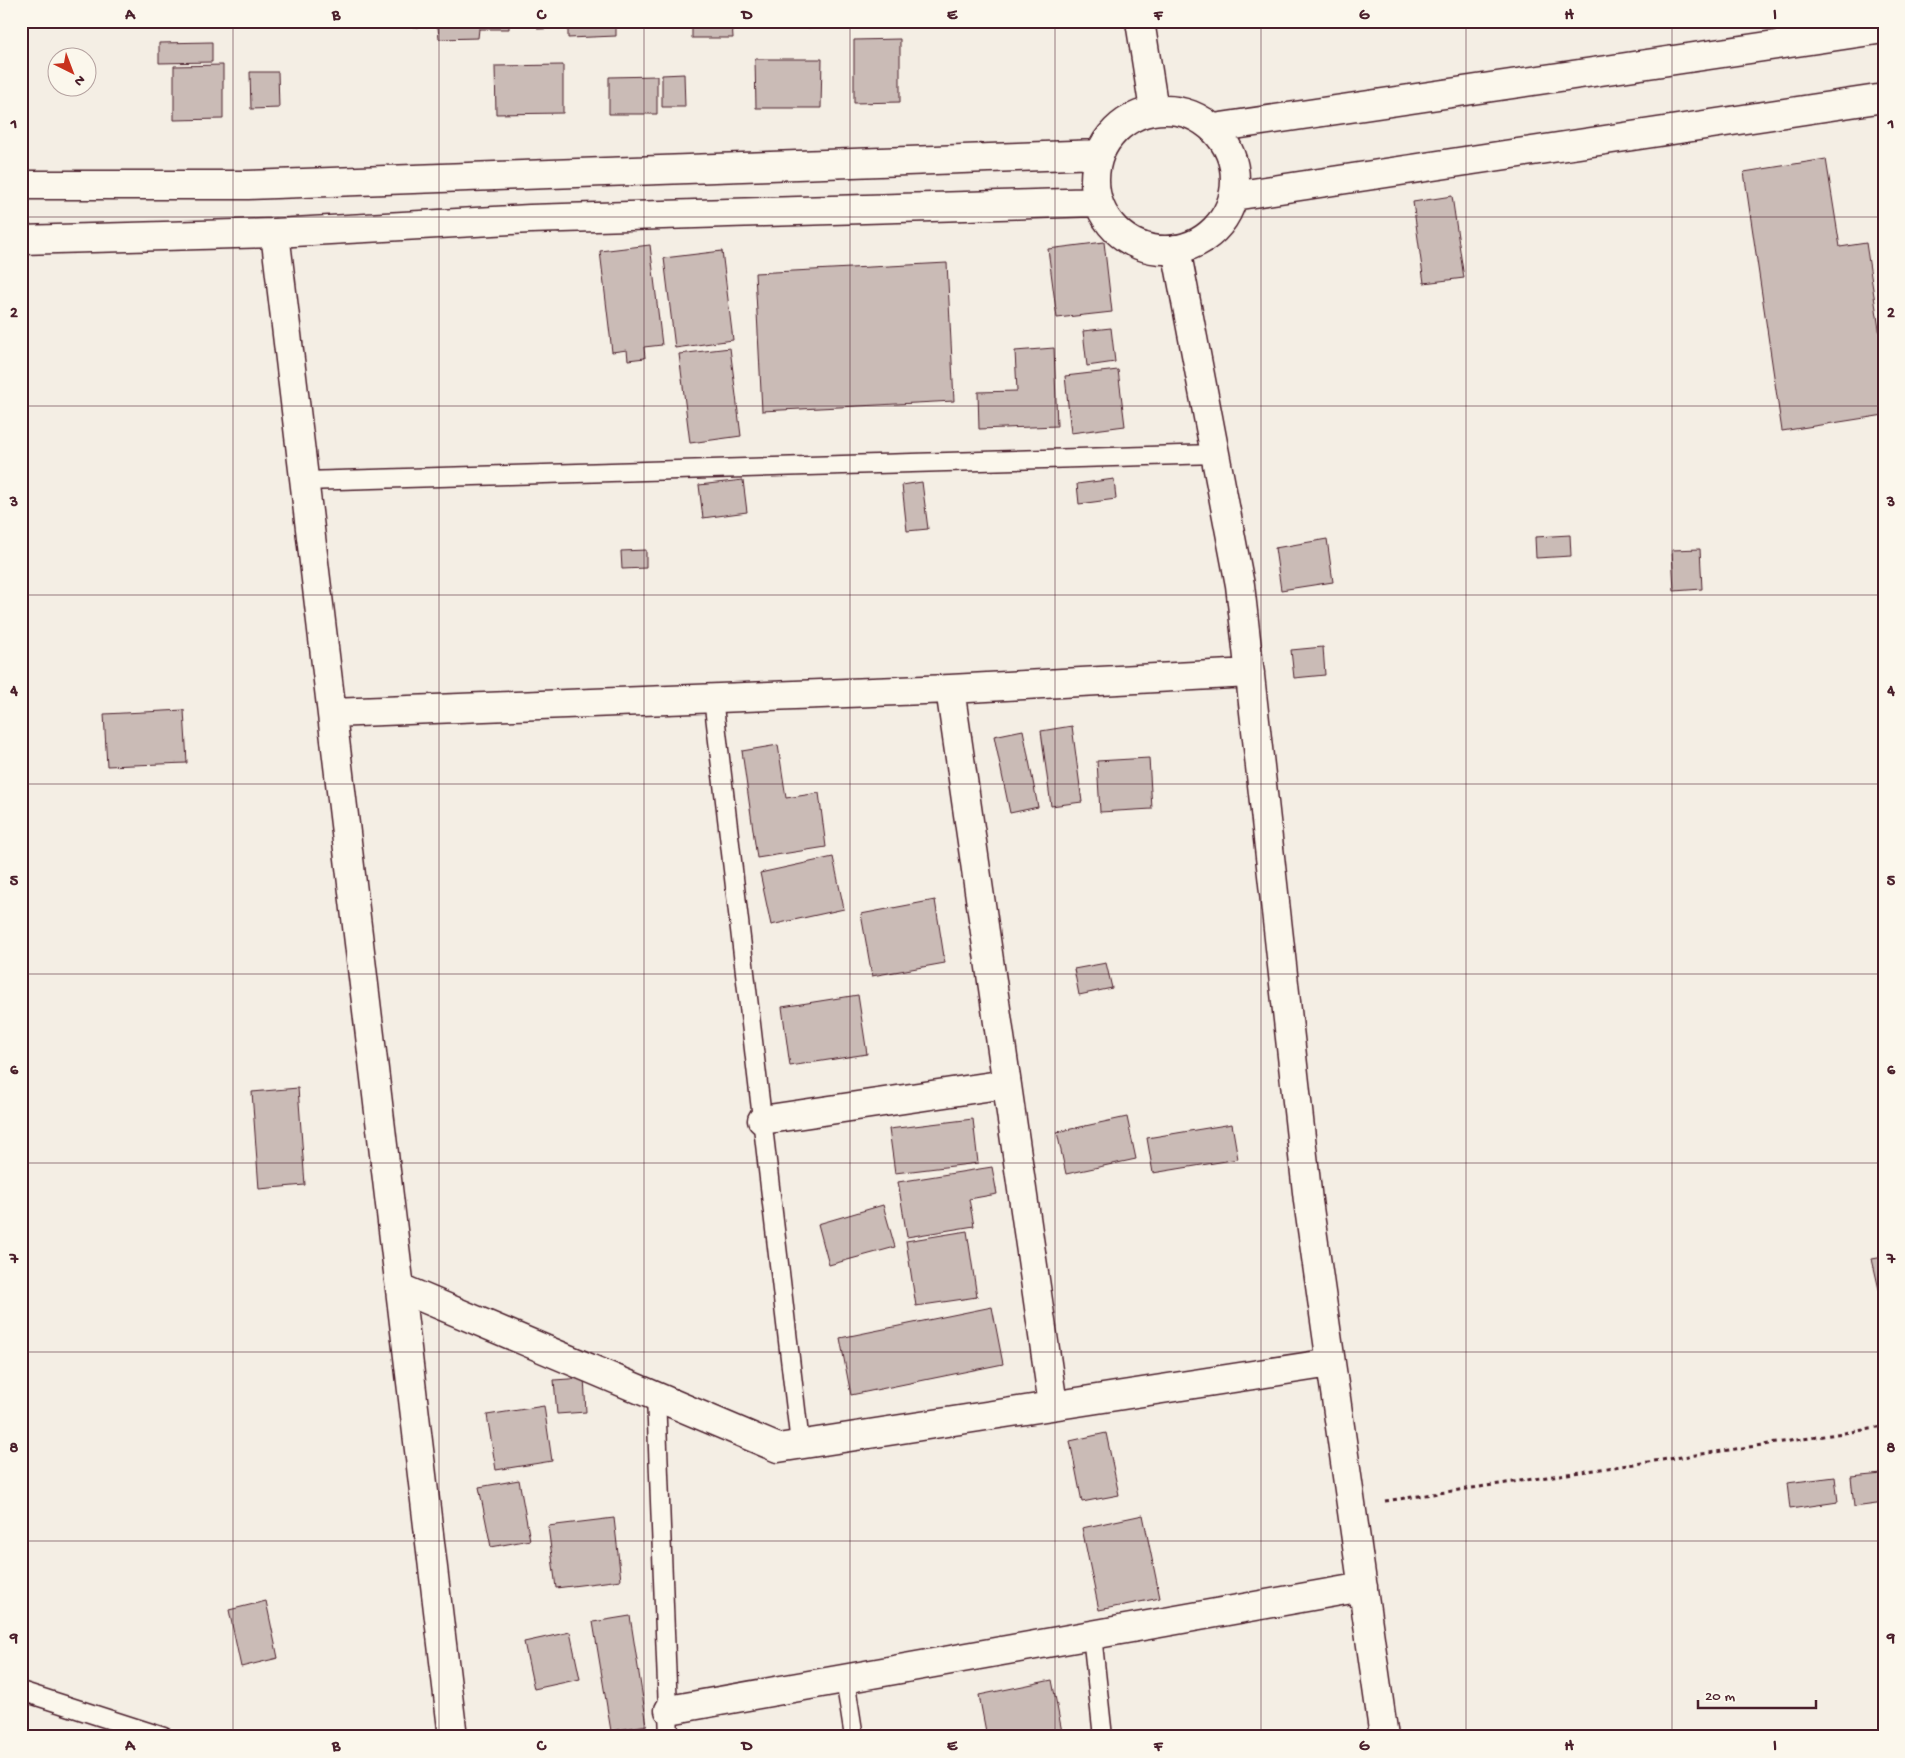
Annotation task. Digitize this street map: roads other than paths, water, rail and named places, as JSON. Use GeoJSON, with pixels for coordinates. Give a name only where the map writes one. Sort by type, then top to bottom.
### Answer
{"type":"FeatureCollection","features":[{"type":"Feature","properties":{"kind":"street"},"geometry":{"type":"LineString","coordinates":[[1140,21],[1154,110]]}},
{"type":"Feature","properties":{"kind":"street"},"geometry":{"type":"LineString","coordinates":[[1214,128],[1884,29]]}},
{"type":"Feature","properties":{"kind":"street"},"geometry":{"type":"LineString","coordinates":[[1233,196],[1884,98]]}},
{"type":"Feature","properties":{"kind":"street"},"geometry":{"type":"LineString","coordinates":[[1154,110],[1175,110],[1196,116],[1214,128],[1225,142],[1233,160],[1235,178],[1233,196],[1226,216],[1213,232],[1195,243],[1176,249],[1157,250],[1137,244],[1120,234],[1107,219],[1098,202],[1095,178],[1100,154],[1112,134],[1131,119],[1154,110]]}},
{"type":"Feature","properties":{"kind":"street"},"geometry":{"type":"LineString","coordinates":[[21,185],[248,185],[1100,154]]}},
{"type":"Feature","properties":{"kind":"street"},"geometry":{"type":"LineString","coordinates":[[21,240],[275,233],[540,219],[1098,202]]}},
{"type":"Feature","properties":{"kind":"street"},"geometry":{"type":"LineString","coordinates":[[275,233],[453,1737]]}},
{"type":"Feature","properties":{"kind":"street"},"geometry":{"type":"LineString","coordinates":[[1176,249],[1240,585],[1308,1201],[1384,1737]]}},
{"type":"Feature","properties":{"kind":"street"},"geometry":{"type":"LineString","coordinates":[[332,713],[950,689],[1250,673]]}},
{"type":"Feature","properties":{"kind":"street"},"geometry":{"type":"LineString","coordinates":[[950,689],[1053,1405]]}},
{"type":"Feature","properties":{"kind":"street"},"geometry":{"type":"LineString","coordinates":[[762,1120],[1006,1084]]}},
{"type":"Feature","properties":{"kind":"street"},"geometry":{"type":"LineString","coordinates":[[400,1288],[778,1448],[1331,1363]]}},
{"type":"Feature","properties":{"kind":"street"},"geometry":{"type":"LineString","coordinates":[[669,1710],[1362,1588]]}},
{"type":"Feature","properties":{"kind":"lane"},"geometry":{"type":"LineString","coordinates":[[304,481],[1216,454]]}},
{"type":"Feature","properties":{"kind":"lane"},"geometry":{"type":"LineString","coordinates":[[713,698],[800,1444]]}},
{"type":"Feature","properties":{"kind":"lane"},"geometry":{"type":"LineString","coordinates":[[656,1396],[669,1737]]}},
{"type":"Feature","properties":{"kind":"lane"},"geometry":{"type":"LineString","coordinates":[[1092,1635],[1103,1737]]}},
{"type":"Feature","properties":{"kind":"lane"},"geometry":{"type":"LineString","coordinates":[[845,1679],[854,1737]]}},
{"type":"Feature","properties":{"kind":"lane"},"geometry":{"type":"LineString","coordinates":[[21,1691],[164,1737]]}}]}
